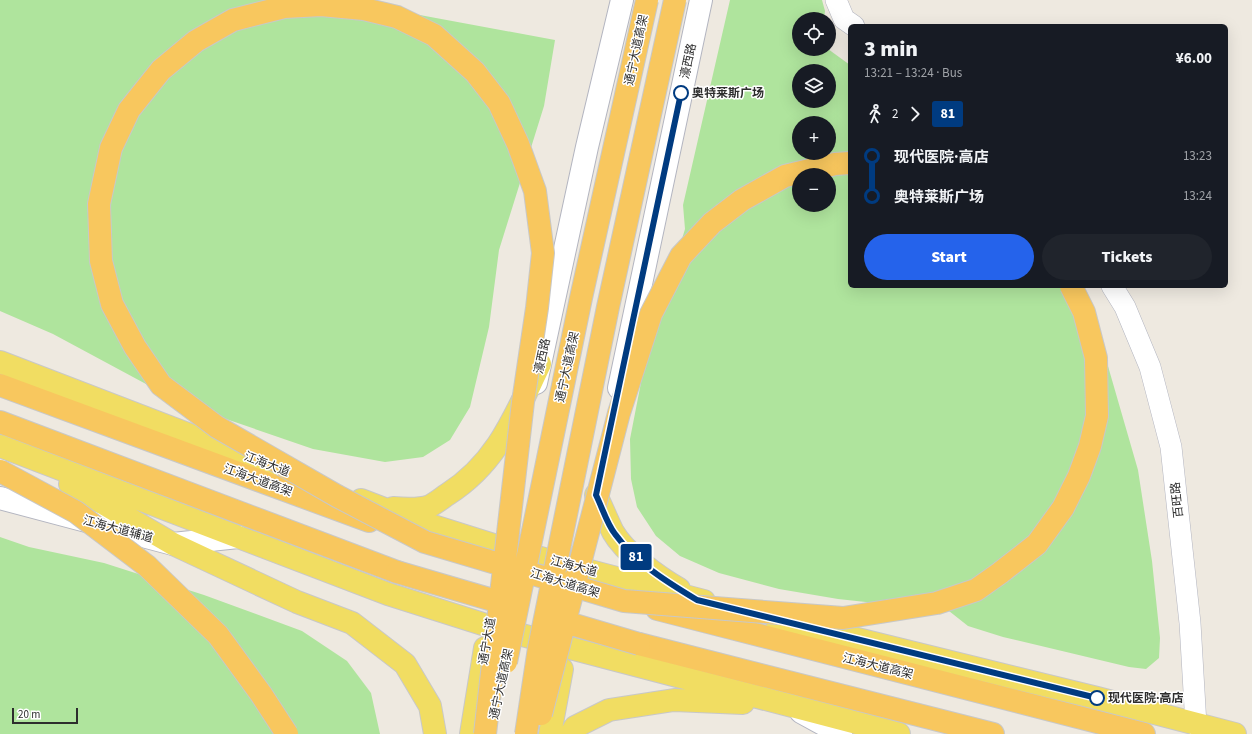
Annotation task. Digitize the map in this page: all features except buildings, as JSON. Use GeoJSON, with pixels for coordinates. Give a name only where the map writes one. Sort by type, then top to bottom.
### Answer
{"type":"FeatureCollection","features":[{"type":"Feature","properties":{"kind":"highway","name":"通宁大道高架"},"geometry":{"type":"LineString","coordinates":[[491,734],[581,298],[647,0]]}},
{"type":"Feature","properties":{"kind":"highway"},"geometry":{"type":"LineString","coordinates":[[526,734],[539,648],[605,322],[675,0]]}},
{"type":"Feature","properties":{"kind":"highway"},"geometry":{"type":"LineString","coordinates":[[425,542],[337,496],[217,427],[161,385],[135,347],[112,304],[101,261],[99,204],[111,148],[129,110],[162,70],[196,41],[233,20],[284,7],[321,5],[364,9],[397,17],[434,36],[475,72],[499,103],[518,144],[535,191],[543,253],[537,308],[523,402],[485,734]]}},
{"type":"Feature","properties":{"kind":"highway"},"geometry":{"type":"LineString","coordinates":[[535,734],[619,413],[651,314],[681,256],[712,223],[742,200],[785,176],[835,164],[848,163]]}},
{"type":"Feature","properties":{"kind":"highway"},"geometry":{"type":"LineString","coordinates":[[624,601],[843,618],[937,603],[976,590],[1037,544],[1063,508],[1079,476],[1090,446],[1097,416],[1096,358],[1084,312],[1073,288]]}},
{"type":"Feature","properties":{"kind":"highway","name":"江海大道高架"},"geometry":{"type":"LineString","coordinates":[[0,385],[425,542],[624,601],[1144,734]]}},
{"type":"Feature","properties":{"kind":"highway"},"geometry":{"type":"LineString","coordinates":[[0,422],[397,572],[639,644],[993,734]]}},
{"type":"Feature","properties":{"kind":"highway"},"geometry":{"type":"LineString","coordinates":[[0,471],[76,512],[147,566],[218,635],[261,694],[287,734]]}},
{"type":"Feature","properties":{"kind":"main road","name":"濠西路"},"geometry":{"type":"LineString","coordinates":[[503,548],[540,364],[587,147],[622,0]]}},
{"type":"Feature","properties":{"kind":"main road","name":"濠西路"},"geometry":{"type":"LineString","coordinates":[[581,568],[701,0]]}},
{"type":"Feature","properties":{"kind":"main road","name":"江海大道"},"geometry":{"type":"LineString","coordinates":[[0,362],[408,518],[503,548],[697,600],[1097,698],[1235,734]]}},
{"type":"Feature","properties":{"kind":"main road"},"geometry":{"type":"LineString","coordinates":[[378,506],[406,509],[429,506],[461,486],[485,463],[506,433],[540,364]]}},
{"type":"Feature","properties":{"kind":"main road"},"geometry":{"type":"LineString","coordinates":[[3,447],[388,594],[489,626],[566,648],[900,734]]}},
{"type":"Feature","properties":{"kind":"main road"},"geometry":{"type":"LineString","coordinates":[[3,447],[173,544],[298,602],[352,623],[405,664],[430,706],[435,734]]}},
{"type":"Feature","properties":{"kind":"main road"},"geometry":{"type":"LineString","coordinates":[[596,495],[614,533],[631,553],[663,580],[697,600]]}},
{"type":"Feature","properties":{"kind":"main road","name":"江海大道辅道"},"geometry":{"type":"LineString","coordinates":[[0,498],[173,544],[238,537]]}},
{"type":"Feature","properties":{"kind":"main road","name":"通宁大道"},"geometry":{"type":"LineString","coordinates":[[471,734],[503,548]]}},
{"type":"Feature","properties":{"kind":"main road"},"geometry":{"type":"LineString","coordinates":[[550,734],[581,568]]}},
{"type":"Feature","properties":{"kind":"main road"},"geometry":{"type":"LineString","coordinates":[[571,734],[575,727],[609,710],[674,700],[788,705],[841,734]]}},
{"type":"Feature","properties":{"kind":"street"},"geometry":{"type":"LineString","coordinates":[[836,0],[844,19],[851,24]]}},
{"type":"Feature","properties":{"kind":"street","name":"百旺路"},"geometry":{"type":"LineString","coordinates":[[1113,288],[1125,307],[1150,367],[1171,447],[1190,623],[1196,725]]}},
{"type":"Feature","properties":{"kind":"green space"},"geometry":{"type":"Polygon","coordinates":[[[0,0],[339,0],[555,40],[544,106],[499,250],[489,327],[470,407],[450,440],[423,457],[385,462],[313,449],[229,420],[159,391],[53,334],[0,311],[0,0]]]}},
{"type":"Feature","properties":{"kind":"green space"},"geometry":{"type":"Polygon","coordinates":[[[730,0],[822,0],[825,12],[792,12],[792,56],[836,55],[848,64],[848,288],[1068,288],[1099,335],[1138,470],[1152,561],[1160,638],[1159,658],[1146,669],[1129,667],[1003,637],[968,626],[949,611],[838,599],[779,589],[719,573],[680,556],[656,536],[637,507],[631,479],[630,439],[645,362],[685,229],[683,205],[730,0]]]}},
{"type":"Feature","properties":{"kind":"green space"},"geometry":{"type":"Polygon","coordinates":[[[0,537],[29,547],[104,563],[204,595],[302,631],[347,661],[371,693],[380,734],[0,734],[0,537]]]}},
{"type":"Feature","properties":{"kind":"bus line","name":"81"},"geometry":{"type":"LineString","coordinates":[[681,93],[596,495],[614,533],[631,553],[663,580],[697,600],[1097,698]]}},
{"type":"Feature","properties":{"kind":"place","name":"奥特莱斯广场"},"geometry":{"type":"Point","coordinates":[681,93]}},
{"type":"Feature","properties":{"kind":"place","name":"现代医院·高店"},"geometry":{"type":"Point","coordinates":[1097,698]}}]}
